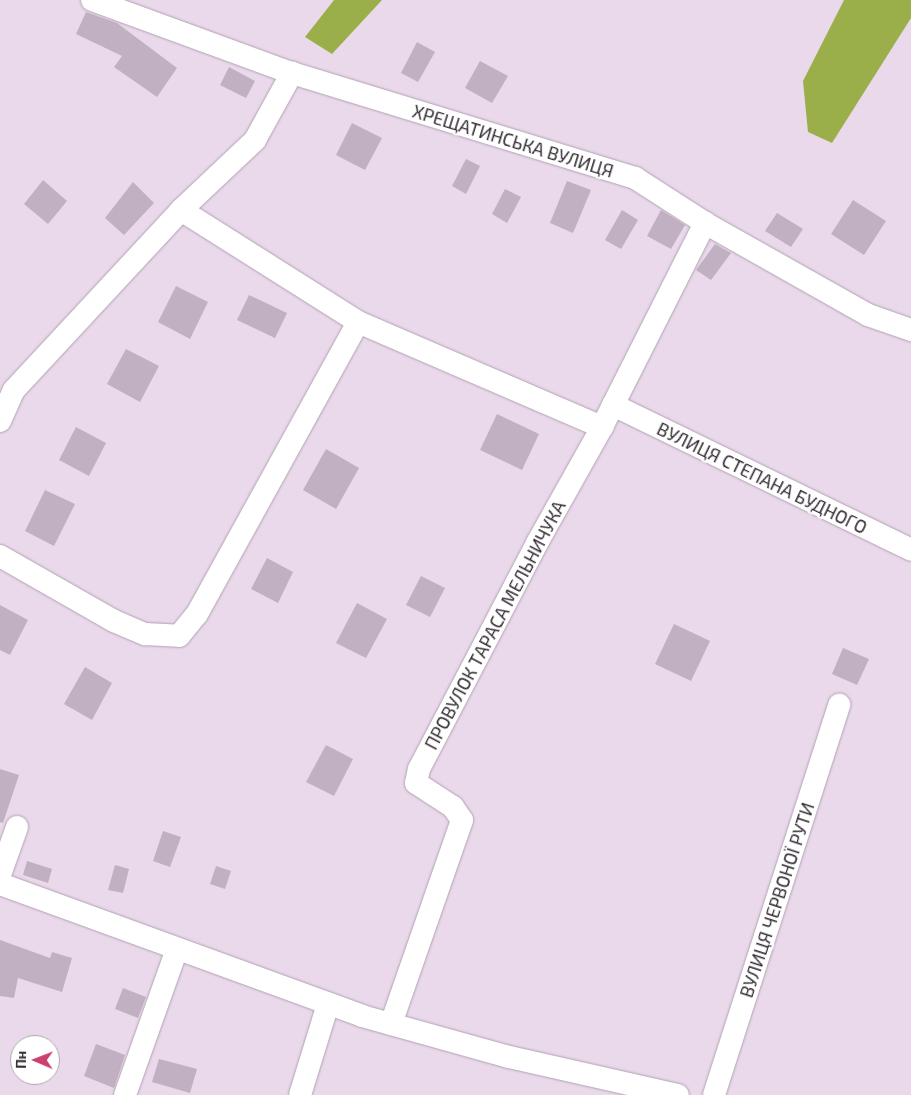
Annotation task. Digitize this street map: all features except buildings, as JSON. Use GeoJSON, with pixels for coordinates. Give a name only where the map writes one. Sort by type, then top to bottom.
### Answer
{"type":"FeatureCollection","features":[{"type":"Feature","properties":{"kind":"street","name":"ХРЕЩАТИНСЬКА ВУЛИЦЯ"},"geometry":{"type":"LineString","coordinates":[[92,0],[292,73],[635,178],[705,223],[868,315],[911,330]]}},
{"type":"Feature","properties":{"kind":"street"},"geometry":{"type":"LineString","coordinates":[[0,421],[14,390],[181,210],[255,140],[292,73]]}},
{"type":"Feature","properties":{"kind":"street"},"geometry":{"type":"LineString","coordinates":[[181,210],[358,322],[602,427]]}},
{"type":"Feature","properties":{"kind":"street","name":"ПРОВУЛОК ТАРАСА МЕЛЬНИЧУКА"},"geometry":{"type":"LineString","coordinates":[[391,1024],[459,834],[462,820],[453,807],[416,783],[419,769],[537,543],[602,427],[705,223]]}},
{"type":"Feature","properties":{"kind":"street"},"geometry":{"type":"LineString","coordinates":[[0,556],[114,621],[145,634],[178,636],[197,614],[358,322]]}},
{"type":"Feature","properties":{"kind":"street","name":"ВУЛИЦЯ СТЕПАНА БУДНОГО"},"geometry":{"type":"LineString","coordinates":[[613,405],[911,550]]}},
{"type":"Feature","properties":{"kind":"street","name":"ВУЛИЦЯ ЧЕРВОНОЇ РУТИ"},"geometry":{"type":"LineString","coordinates":[[714,1095],[839,705]]}},
{"type":"Feature","properties":{"kind":"street"},"geometry":{"type":"LineString","coordinates":[[0,876],[17,828]]}},
{"type":"Feature","properties":{"kind":"street"},"geometry":{"type":"LineString","coordinates":[[0,884],[176,950],[328,1004],[391,1024],[508,1058],[666,1094]]}},
{"type":"Feature","properties":{"kind":"street"},"geometry":{"type":"LineString","coordinates":[[125,1095],[176,950]]}},
{"type":"Feature","properties":{"kind":"street"},"geometry":{"type":"LineString","coordinates":[[300,1095],[328,1004]]}},
{"type":"Feature","properties":{"kind":"green space"},"geometry":{"type":"Polygon","coordinates":[[[334,0],[382,0],[332,54],[305,37],[334,0]]]}},
{"type":"Feature","properties":{"kind":"green space"},"geometry":{"type":"Polygon","coordinates":[[[844,0],[911,0],[911,18],[832,143],[808,132],[803,81],[844,0]]]}}]}
